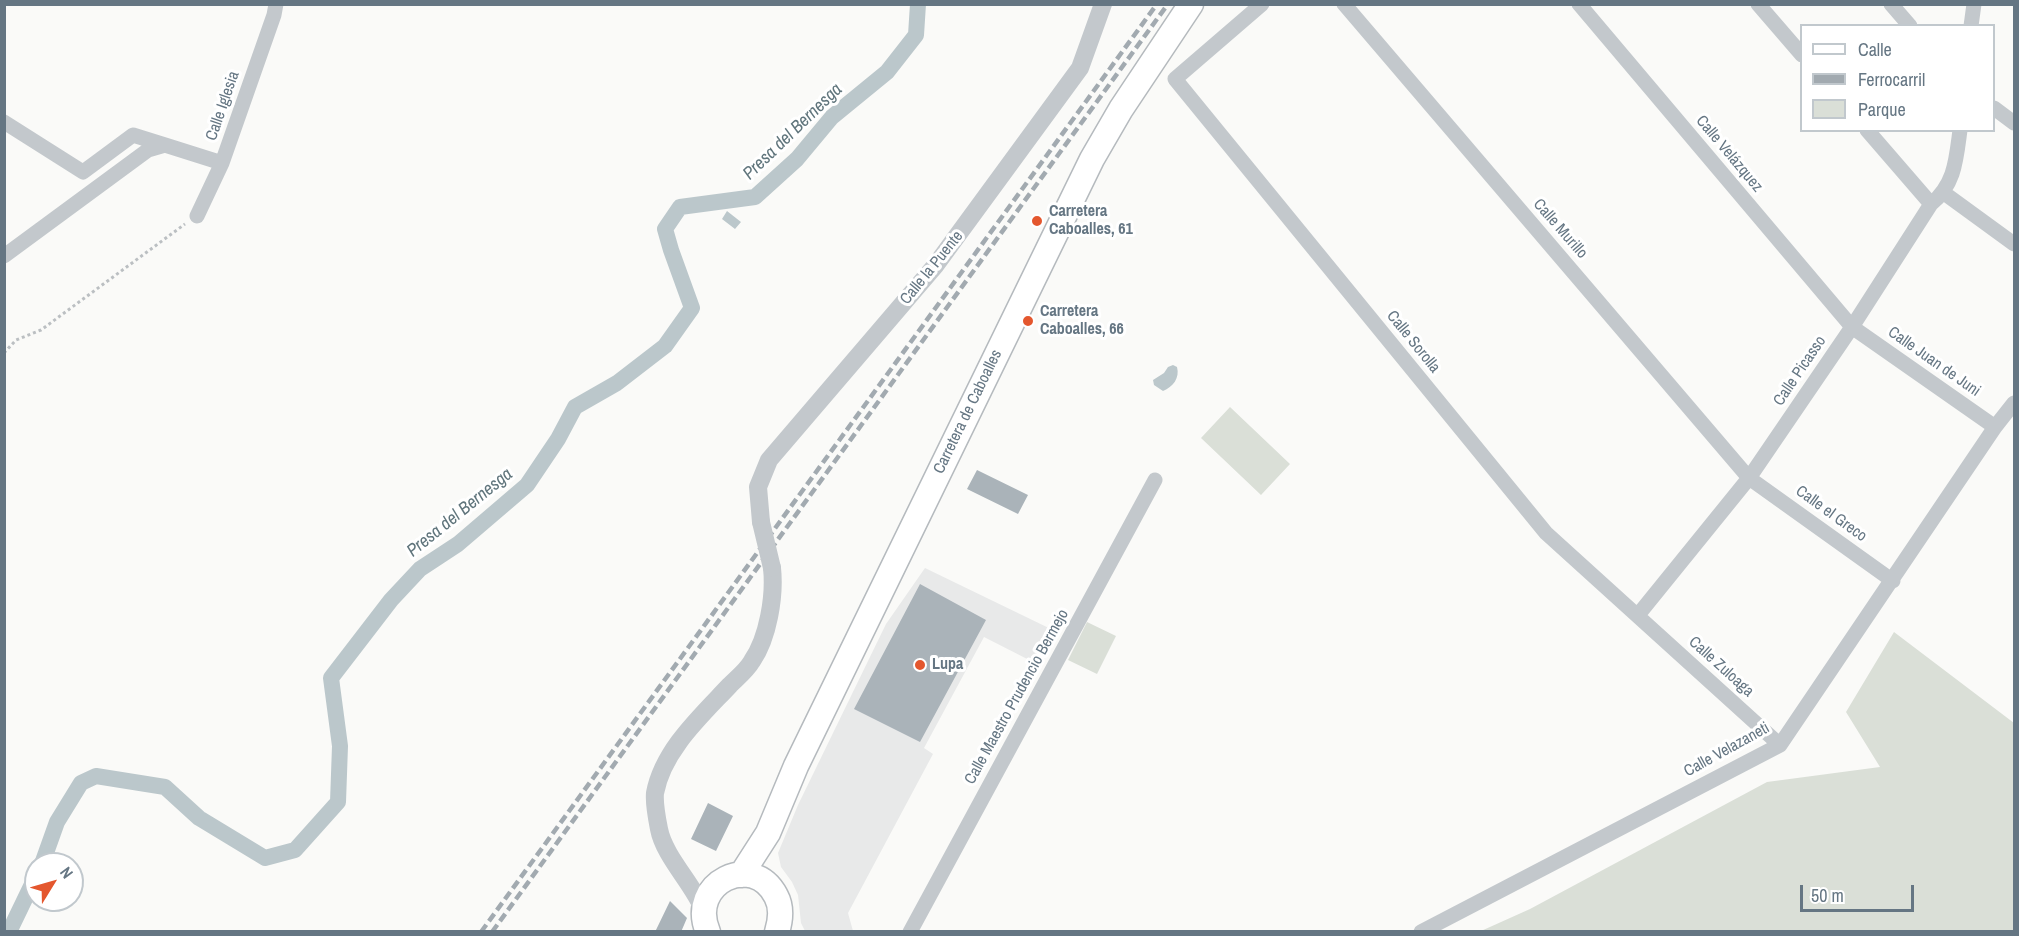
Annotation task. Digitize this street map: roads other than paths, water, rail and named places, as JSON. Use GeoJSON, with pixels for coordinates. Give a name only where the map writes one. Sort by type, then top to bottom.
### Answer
{"type":"FeatureCollection","features":[{"type":"Feature","properties":{"kind":"main road","name":"Carretera de Caboalles"},"geometry":{"type":"LineString","coordinates":[[706,926],[709,894],[750,863],[768,833],[826,703],[1092,159],[1127,99],[1191,4]]}},
{"type":"Feature","properties":{"kind":"main road","name":"Carretera de Caboalles"},"geometry":{"type":"LineString","coordinates":[[768,833],[765,864],[780,908],[782,927]]}},
{"type":"Feature","properties":{"kind":"main road"},"geometry":{"type":"LineString","coordinates":[[730,878],[759,879],[774,891]]}},
{"type":"Feature","properties":{"kind":"street","name":"Calle Iglesia"},"geometry":{"type":"LineString","coordinates":[[196,216],[222,163],[276,4]]}},
{"type":"Feature","properties":{"kind":"street","name":"Calle la Puente"},"geometry":{"type":"LineString","coordinates":[[706,926],[699,899],[673,860],[659,832],[655,795],[662,767],[691,727],[752,662],[764,635],[774,588],[772,568],[761,522],[758,487],[768,460],[935,266],[1080,68],[1103,4]]}},
{"type":"Feature","properties":{"kind":"street","name":"Calle Sorolla"},"geometry":{"type":"LineString","coordinates":[[1262,4],[1175,79],[1546,533],[1638,615]]}},
{"type":"Feature","properties":{"kind":"street","name":"Calle Murillo"},"geometry":{"type":"LineString","coordinates":[[1344,4],[1749,478]]}},
{"type":"Feature","properties":{"kind":"street","name":"Calle Velázquez"},"geometry":{"type":"LineString","coordinates":[[1579,4],[1852,327]]}},
{"type":"Feature","properties":{"kind":"street"},"geometry":{"type":"LineString","coordinates":[[1758,4],[1800,53]]}},
{"type":"Feature","properties":{"kind":"street"},"geometry":{"type":"LineString","coordinates":[[1892,4],[1908,24]]}},
{"type":"Feature","properties":{"kind":"street"},"geometry":{"type":"LineString","coordinates":[[1971,24],[1974,4]]}},
{"type":"Feature","properties":{"kind":"street"},"geometry":{"type":"LineString","coordinates":[[1995,109],[2014,123]]}},
{"type":"Feature","properties":{"kind":"street"},"geometry":{"type":"LineString","coordinates":[[4,122],[83,172],[96,189]]}},
{"type":"Feature","properties":{"kind":"street"},"geometry":{"type":"LineString","coordinates":[[1869,132],[1931,204]]}},
{"type":"Feature","properties":{"kind":"street","name":"Calle Picasso"},"geometry":{"type":"LineString","coordinates":[[1638,615],[1749,478],[1852,327],[1931,204],[1944,193],[1956,164],[1960,132]]}},
{"type":"Feature","properties":{"kind":"street"},"geometry":{"type":"LineString","coordinates":[[83,172],[133,135],[222,163]]}},
{"type":"Feature","properties":{"kind":"street"},"geometry":{"type":"LineString","coordinates":[[4,256],[148,150],[165,145]]}},
{"type":"Feature","properties":{"kind":"street"},"geometry":{"type":"LineString","coordinates":[[1944,193],[2014,244]]}},
{"type":"Feature","properties":{"kind":"street","name":"Calle Juan de Juni"},"geometry":{"type":"LineString","coordinates":[[1852,327],[1995,427]]}},
{"type":"Feature","properties":{"kind":"street","name":"Calle Velazaneti"},"geometry":{"type":"LineString","coordinates":[[1421,932],[1780,745],[1995,427],[2014,403]]}},
{"type":"Feature","properties":{"kind":"street","name":"Calle el Greco"},"geometry":{"type":"LineString","coordinates":[[1749,478],[1893,580]]}},
{"type":"Feature","properties":{"kind":"street","name":"Calle Maestro Prudencio Bermejo"},"geometry":{"type":"LineString","coordinates":[[910,932],[1155,480]]}},
{"type":"Feature","properties":{"kind":"street","name":"Calle Zuloaga"},"geometry":{"type":"LineString","coordinates":[[1638,615],[1780,745]]}},
{"type":"Feature","properties":{"kind":"street"},"geometry":{"type":"LineString","coordinates":[[673,860],[694,875],[704,879],[730,878]]}},
{"type":"Feature","properties":{"kind":"waterway","name":"Presa del Bernesga"},"geometry":{"type":"LineString","coordinates":[[46,852],[57,822],[81,783],[96,776],[165,787],[199,818],[265,858],[295,850],[338,802],[340,746],[331,678],[391,600],[420,569],[458,544],[527,485],[558,439],[575,407],[617,383],[665,346],[692,308],[665,229],[680,207],[755,197],[797,159],[832,117],[887,72],[916,35],[918,4]]}},
{"type":"Feature","properties":{"kind":"waterway","name":"Presa del Bernesga"},"geometry":{"type":"LineString","coordinates":[[9,932],[24,901]]}},
{"type":"Feature","properties":{"kind":"railway"},"geometry":{"type":"LineString","coordinates":[[481,932],[1157,4]]}},
{"type":"Feature","properties":{"kind":"railway"},"geometry":{"type":"LineString","coordinates":[[492,932],[1168,4]]}},
{"type":"Feature","properties":{"kind":"place","name":"Carretera Caboalles, 61"},"geometry":{"type":"Point","coordinates":[1037,221]}},
{"type":"Feature","properties":{"kind":"place","name":"Carretera Caboalles, 66"},"geometry":{"type":"Point","coordinates":[1028,321]}},
{"type":"Feature","properties":{"kind":"place","name":"Lupa"},"geometry":{"type":"Point","coordinates":[920,665]}}]}
